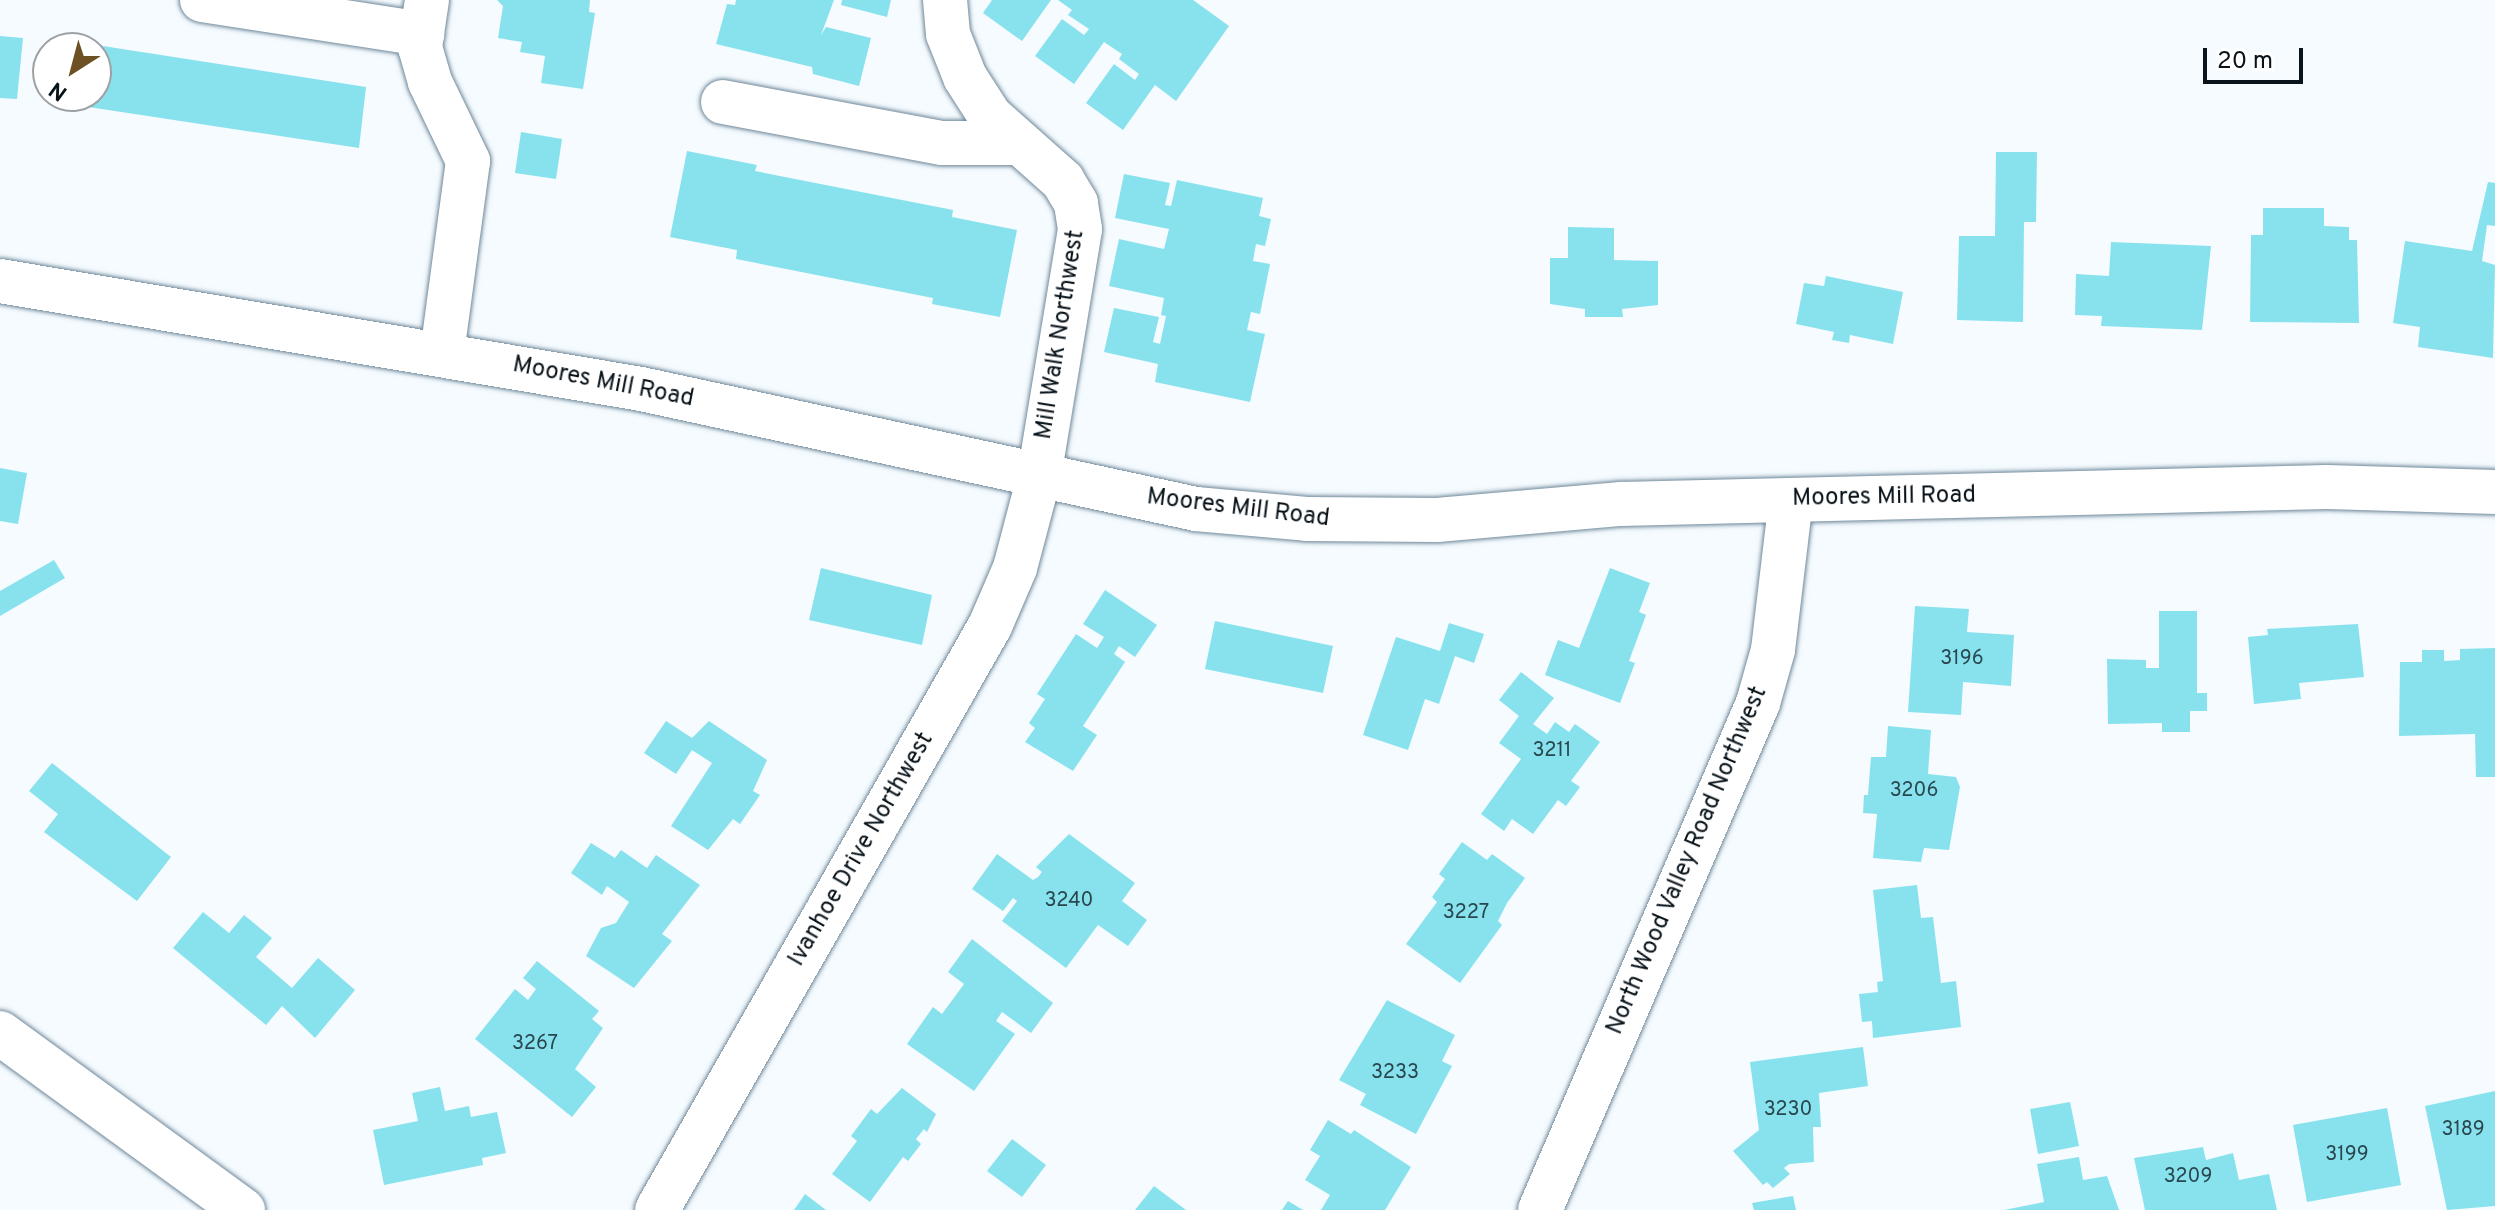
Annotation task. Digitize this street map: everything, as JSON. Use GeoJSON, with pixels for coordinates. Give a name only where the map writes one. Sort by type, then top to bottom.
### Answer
{"type":"FeatureCollection","features":[{"type":"Feature","properties":{"kind":"street"},"geometry":{"type":"LineString","coordinates":[[202,0],[425,17],[430,82],[468,161],[442,353]]}},
{"type":"Feature","properties":{"kind":"street","name":"Mill Walk Northwest"},"geometry":{"type":"LineString","coordinates":[[945,0],[948,34],[965,77],[1017,143],[1063,181],[1076,203],[1080,229],[1039,477]]}},
{"type":"Feature","properties":{"kind":"street"},"geometry":{"type":"LineString","coordinates":[[723,102],[942,143],[1017,143]]}},
{"type":"Feature","properties":{"kind":"street","name":"Moores Mill Road"},"geometry":{"type":"LineString","coordinates":[[0,281],[442,353],[641,389],[1196,509],[1334,522],[1791,500],[2327,487],[2495,492]]}},
{"type":"Feature","properties":{"kind":"street","name":"Ivanhoe Drive Northwest"},"geometry":{"type":"LineString","coordinates":[[657,1210],[990,626],[1015,568],[1039,477]]}},
{"type":"Feature","properties":{"kind":"street","name":"North Wood Valley Road Northwest"},"geometry":{"type":"LineString","coordinates":[[1540,1210],[1758,703],[1773,650],[1791,500]]}},
{"type":"Feature","properties":{"kind":"street"},"geometry":{"type":"LineString","coordinates":[[0,1033],[243,1210]]}},
{"type":"Feature","properties":{"kind":"building"},"geometry":{"type":"Polygon","coordinates":[[[497,0],[590,0],[589,12],[595,13],[583,89],[541,83],[545,56],[520,52],[522,42],[498,38],[503,6],[497,0]]]}},
{"type":"Feature","properties":{"kind":"building"},"geometry":{"type":"Polygon","coordinates":[[[736,0],[834,0],[821,35],[826,27],[871,38],[859,86],[813,74],[812,67],[716,44],[727,4],[735,5],[736,0]]]}},
{"type":"Feature","properties":{"kind":"building"},"geometry":{"type":"Polygon","coordinates":[[[842,0],[891,0],[887,17],[841,5],[842,0]]]}},
{"type":"Feature","properties":{"kind":"building"},"geometry":{"type":"Polygon","coordinates":[[[992,0],[1051,0],[1022,41],[983,13],[992,0]]]}},
{"type":"Feature","properties":{"kind":"building"},"geometry":{"type":"Polygon","coordinates":[[[1058,0],[1193,0],[1229,26],[1176,101],[1155,85],[1123,130],[1086,103],[1114,64],[1135,80],[1139,74],[1119,59],[1122,54],[1104,42],[1074,84],[1035,56],[1062,19],[1084,35],[1089,29],[1068,15],[1072,10],[1058,0]]]}},
{"type":"Feature","properties":{"kind":"building"},"geometry":{"type":"Polygon","coordinates":[[[0,36],[23,38],[17,99],[0,98],[0,36]]]}},
{"type":"Feature","properties":{"kind":"building"},"geometry":{"type":"Polygon","coordinates":[[[112,47],[366,87],[359,148],[112,111],[112,47]]]}},
{"type":"Feature","properties":{"kind":"building"},"geometry":{"type":"Polygon","coordinates":[[[521,132],[562,139],[556,179],[515,173],[521,132]]]}},
{"type":"Feature","properties":{"kind":"building"},"geometry":{"type":"Polygon","coordinates":[[[687,151],[757,165],[755,171],[953,210],[952,217],[1017,230],[1000,317],[932,304],[933,298],[736,259],[737,250],[670,237],[687,151]]]}},
{"type":"Feature","properties":{"kind":"building"},"geometry":{"type":"Polygon","coordinates":[[[1996,152],[2037,152],[2036,222],[2024,222],[2023,322],[1957,320],[1959,236],[1995,236],[1996,152]]]}},
{"type":"Feature","properties":{"kind":"building"},"geometry":{"type":"Polygon","coordinates":[[[1124,174],[1170,183],[1165,205],[1171,206],[1177,180],[1263,198],[1259,216],[1271,219],[1265,246],[1256,244],[1253,261],[1270,264],[1260,314],[1251,312],[1247,330],[1265,334],[1250,402],[1155,382],[1158,364],[1104,352],[1114,308],[1159,317],[1153,342],[1160,344],[1166,316],[1161,315],[1164,298],[1109,286],[1119,239],[1164,249],[1169,229],[1115,218],[1124,174]]]}},
{"type":"Feature","properties":{"kind":"building"},"geometry":{"type":"Polygon","coordinates":[[[2488,182],[2495,183],[2495,226],[2487,225],[2482,261],[2495,265],[2493,358],[2418,347],[2420,327],[2393,323],[2405,241],[2472,251],[2488,182]]]}},
{"type":"Feature","properties":{"kind":"building"},"geometry":{"type":"Polygon","coordinates":[[[2263,208],[2324,208],[2324,226],[2349,227],[2349,240],[2357,240],[2359,323],[2250,322],[2251,235],[2263,235],[2263,208]]]}},
{"type":"Feature","properties":{"kind":"building"},"geometry":{"type":"Polygon","coordinates":[[[1568,227],[1614,228],[1614,260],[1658,261],[1658,305],[1622,309],[1623,317],[1585,317],[1585,309],[1550,304],[1550,258],[1568,258],[1568,227]]]}},
{"type":"Feature","properties":{"kind":"building"},"geometry":{"type":"Polygon","coordinates":[[[2111,242],[2211,246],[2202,330],[2101,326],[2102,316],[2075,315],[2076,274],[2109,276],[2111,242]]]}},
{"type":"Feature","properties":{"kind":"building"},"geometry":{"type":"Polygon","coordinates":[[[1826,276],[1903,292],[1893,344],[1850,335],[1849,343],[1832,340],[1834,332],[1796,324],[1804,283],[1824,286],[1826,276]]]}},
{"type":"Feature","properties":{"kind":"building"},"geometry":{"type":"Polygon","coordinates":[[[0,468],[27,473],[18,524],[0,521],[0,468]]]}},
{"type":"Feature","properties":{"kind":"building"},"geometry":{"type":"Polygon","coordinates":[[[54,560],[65,578],[0,616],[0,591],[54,560]]]}},
{"type":"Feature","properties":{"kind":"building"},"geometry":{"type":"Polygon","coordinates":[[[821,568],[932,595],[922,645],[809,620],[821,568]]]}},
{"type":"Feature","properties":{"kind":"building"},"geometry":{"type":"Polygon","coordinates":[[[1610,568],[1650,583],[1639,612],[1646,615],[1629,661],[1635,663],[1620,703],[1545,675],[1558,640],[1579,648],[1610,568]]]}},
{"type":"Feature","properties":{"kind":"building"},"geometry":{"type":"Polygon","coordinates":[[[1105,590],[1157,625],[1135,657],[1119,646],[1114,654],[1125,662],[1083,726],[1097,735],[1073,771],[1025,742],[1035,728],[1029,723],[1045,699],[1037,694],[1076,634],[1097,648],[1104,637],[1083,624],[1105,590]]]}},
{"type":"Feature","properties":{"kind":"building"},"geometry":{"type":"Polygon","coordinates":[[[1915,606],[1969,609],[1967,632],[2014,635],[2011,686],[1963,682],[1961,715],[1908,712],[1915,606]]]}},
{"type":"Feature","properties":{"kind":"building"},"geometry":{"type":"Polygon","coordinates":[[[2159,611],[2197,611],[2197,693],[2207,693],[2207,711],[2190,711],[2190,732],[2162,732],[2162,723],[2108,724],[2107,659],[2146,660],[2146,668],[2159,668],[2159,611]]]}},
{"type":"Feature","properties":{"kind":"building"},"geometry":{"type":"Polygon","coordinates":[[[1215,621],[1333,646],[1323,693],[1205,669],[1215,621]]]}},
{"type":"Feature","properties":{"kind":"building"},"geometry":{"type":"Polygon","coordinates":[[[1449,623],[1484,634],[1474,663],[1455,656],[1439,704],[1425,699],[1408,750],[1363,735],[1396,637],[1440,651],[1449,623]]]}},
{"type":"Feature","properties":{"kind":"building"},"geometry":{"type":"Polygon","coordinates":[[[2358,624],[2364,677],[2299,683],[2301,699],[2254,704],[2248,637],[2268,635],[2267,629],[2358,624]]]}},
{"type":"Feature","properties":{"kind":"building"},"geometry":{"type":"Polygon","coordinates":[[[2495,648],[2495,777],[2476,777],[2475,734],[2399,736],[2400,662],[2422,662],[2422,650],[2444,650],[2444,661],[2460,660],[2460,649],[2495,648]]]}},
{"type":"Feature","properties":{"kind":"building"},"geometry":{"type":"Polygon","coordinates":[[[1521,672],[1554,698],[1533,724],[1547,734],[1555,722],[1569,732],[1575,724],[1600,742],[1571,781],[1580,787],[1566,806],[1558,800],[1533,834],[1512,819],[1504,831],[1481,814],[1521,759],[1499,743],[1519,716],[1499,700],[1521,672]]]}},
{"type":"Feature","properties":{"kind":"building"},"geometry":{"type":"Polygon","coordinates":[[[666,721],[692,738],[709,721],[767,760],[753,791],[760,795],[740,824],[733,819],[708,850],[671,826],[712,763],[692,750],[676,774],[644,753],[666,721]]]}},
{"type":"Feature","properties":{"kind":"building"},"geometry":{"type":"Polygon","coordinates":[[[1888,726],[1931,730],[1928,774],[1956,777],[1960,787],[1949,850],[1924,848],[1921,862],[1873,858],[1877,814],[1863,813],[1864,795],[1868,795],[1871,757],[1886,757],[1888,726]]]}},
{"type":"Feature","properties":{"kind":"building"},"geometry":{"type":"Polygon","coordinates":[[[52,763],[171,857],[137,901],[44,832],[58,814],[29,791],[52,763]]]}},
{"type":"Feature","properties":{"kind":"building"},"geometry":{"type":"Polygon","coordinates":[[[1069,834],[1135,883],[1122,901],[1147,920],[1128,946],[1098,925],[1066,968],[1002,921],[1017,901],[1013,898],[1003,911],[972,889],[997,854],[1033,880],[1042,872],[1036,867],[1069,834]]]}},
{"type":"Feature","properties":{"kind":"building"},"geometry":{"type":"Polygon","coordinates":[[[1462,842],[1487,860],[1492,854],[1525,878],[1498,921],[1502,925],[1460,983],[1406,944],[1437,902],[1432,897],[1445,879],[1439,874],[1462,842]]]}},
{"type":"Feature","properties":{"kind":"building"},"geometry":{"type":"Polygon","coordinates":[[[591,843],[615,858],[621,850],[647,868],[656,855],[700,885],[662,934],[672,941],[634,988],[586,956],[601,928],[616,923],[629,902],[607,886],[602,895],[571,873],[591,843]]]}},
{"type":"Feature","properties":{"kind":"building"},"geometry":{"type":"Polygon","coordinates":[[[1917,885],[1921,918],[1933,917],[1941,983],[1956,981],[1961,1027],[1873,1038],[1872,1021],[1862,1022],[1859,994],[1878,992],[1877,982],[1883,981],[1873,890],[1917,885]]]}},
{"type":"Feature","properties":{"kind":"building"},"geometry":{"type":"Polygon","coordinates":[[[203,912],[229,933],[244,915],[272,938],[256,957],[292,988],[318,958],[355,990],[315,1038],[282,1006],[266,1025],[173,948],[203,912]]]}},
{"type":"Feature","properties":{"kind":"building"},"geometry":{"type":"Polygon","coordinates":[[[972,939],[1053,1003],[1031,1033],[1002,1012],[996,1021],[1015,1034],[974,1091],[907,1044],[933,1007],[942,1014],[964,984],[948,972],[972,939]]]}},
{"type":"Feature","properties":{"kind":"building"},"geometry":{"type":"Polygon","coordinates":[[[537,961],[599,1011],[592,1019],[603,1028],[575,1069],[596,1087],[572,1117],[475,1039],[515,989],[528,1000],[536,989],[523,978],[537,961]]]}},
{"type":"Feature","properties":{"kind":"building"},"geometry":{"type":"Polygon","coordinates":[[[1387,1000],[1455,1035],[1442,1061],[1452,1066],[1416,1134],[1360,1105],[1366,1094],[1339,1080],[1387,1000]]]}},
{"type":"Feature","properties":{"kind":"building"},"geometry":{"type":"Polygon","coordinates":[[[1863,1047],[1868,1086],[1819,1093],[1821,1127],[1813,1127],[1814,1162],[1789,1164],[1784,1168],[1790,1174],[1773,1188],[1767,1182],[1763,1185],[1733,1151],[1759,1130],[1750,1062],[1863,1047]]]}},
{"type":"Feature","properties":{"kind":"building"},"geometry":{"type":"Polygon","coordinates":[[[440,1087],[445,1111],[469,1106],[471,1117],[497,1112],[506,1153],[482,1158],[483,1165],[384,1185],[373,1130],[418,1121],[412,1093],[440,1087]]]}},
{"type":"Feature","properties":{"kind":"building"},"geometry":{"type":"Polygon","coordinates":[[[902,1088],[936,1114],[927,1132],[924,1129],[916,1139],[921,1144],[908,1161],[903,1157],[870,1202],[832,1174],[857,1141],[851,1136],[871,1109],[877,1114],[902,1088]]]}},
{"type":"Feature","properties":{"kind":"building"},"geometry":{"type":"Polygon","coordinates":[[[2495,1091],[2495,1206],[2447,1210],[2425,1106],[2495,1091]]]}},
{"type":"Feature","properties":{"kind":"building"},"geometry":{"type":"Polygon","coordinates":[[[2070,1102],[2079,1146],[2038,1154],[2030,1109],[2070,1102]]]}},
{"type":"Feature","properties":{"kind":"building"},"geometry":{"type":"Polygon","coordinates":[[[2387,1108],[2401,1185],[2307,1202],[2293,1125],[2387,1108]]]}},
{"type":"Feature","properties":{"kind":"building"},"geometry":{"type":"Polygon","coordinates":[[[1328,1120],[1351,1134],[1354,1130],[1411,1167],[1385,1210],[1321,1210],[1330,1195],[1305,1180],[1320,1156],[1310,1150],[1328,1120]]]}},
{"type":"Feature","properties":{"kind":"building"},"geometry":{"type":"Polygon","coordinates":[[[1012,1139],[1046,1165],[1022,1197],[987,1171],[1012,1139]]]}},
{"type":"Feature","properties":{"kind":"building"},"geometry":{"type":"Polygon","coordinates":[[[2203,1147],[2206,1160],[2233,1153],[2239,1180],[2269,1174],[2277,1210],[2145,1210],[2134,1158],[2203,1147]]]}},
{"type":"Feature","properties":{"kind":"building"},"geometry":{"type":"Polygon","coordinates":[[[2079,1157],[2083,1180],[2107,1176],[2119,1210],[2004,1210],[2044,1202],[2037,1164],[2079,1157]]]}},
{"type":"Feature","properties":{"kind":"building"},"geometry":{"type":"Polygon","coordinates":[[[1154,1186],[1186,1210],[1135,1210],[1154,1186]]]}},
{"type":"Feature","properties":{"kind":"building"},"geometry":{"type":"Polygon","coordinates":[[[805,1194],[826,1210],[794,1210],[805,1194]]]}},
{"type":"Feature","properties":{"kind":"building"},"geometry":{"type":"Polygon","coordinates":[[[1793,1196],[1796,1210],[1754,1210],[1752,1203],[1793,1196]]]}},
{"type":"Feature","properties":{"kind":"building"},"geometry":{"type":"Polygon","coordinates":[[[1288,1201],[1303,1210],[1282,1210],[1288,1201]]]}}]}
